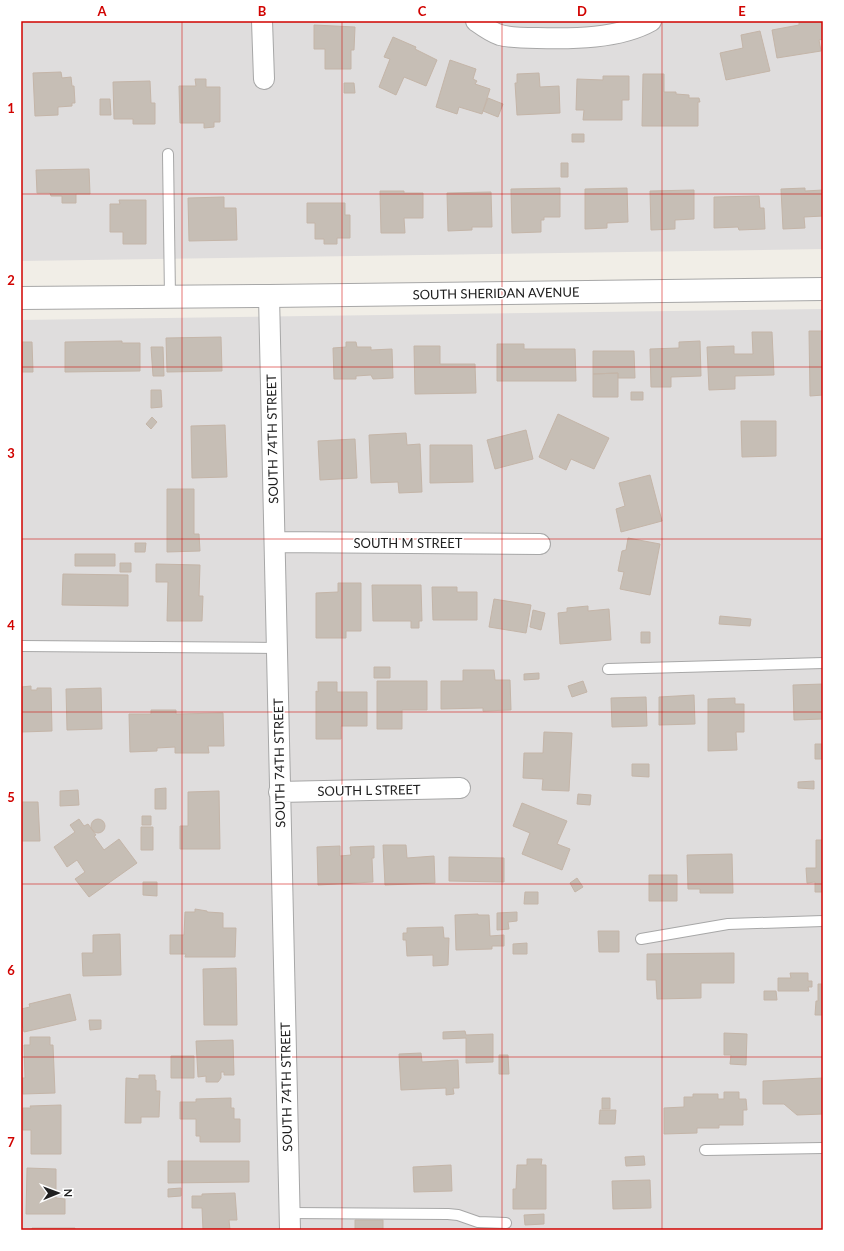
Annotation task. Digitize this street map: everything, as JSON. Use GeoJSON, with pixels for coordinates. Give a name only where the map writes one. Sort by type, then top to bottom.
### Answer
{"type":"FeatureCollection","features":[{"type":"Feature","properties":{"kind":"street"},"geometry":{"type":"LineString","coordinates":[[262,21],[264,79]]}},
{"type":"Feature","properties":{"kind":"street"},"geometry":{"type":"LineString","coordinates":[[476,21],[488,30],[500,35],[516,38],[598,36],[621,32],[651,21]]}},
{"type":"Feature","properties":{"kind":"street","name":"SOUTH SHERIDAN AVENUE"},"geometry":{"type":"LineString","coordinates":[[21,298],[823,289]]}},
{"type":"Feature","properties":{"kind":"street","name":"SOUTH 74TH STREET"},"geometry":{"type":"LineString","coordinates":[[269,296],[289,1221]]}},
{"type":"Feature","properties":{"kind":"street","name":"SOUTH M STREET"},"geometry":{"type":"LineString","coordinates":[[275,542],[540,544]]}},
{"type":"Feature","properties":{"kind":"street","name":"SOUTH L STREET"},"geometry":{"type":"LineString","coordinates":[[279,792],[460,788]]}},
{"type":"Feature","properties":{"kind":"lane"},"geometry":{"type":"LineString","coordinates":[[168,154],[170,297]]}},
{"type":"Feature","properties":{"kind":"lane"},"geometry":{"type":"LineString","coordinates":[[21,646],[277,648]]}},
{"type":"Feature","properties":{"kind":"lane"},"geometry":{"type":"LineString","coordinates":[[608,669],[823,663]]}},
{"type":"Feature","properties":{"kind":"lane"},"geometry":{"type":"LineString","coordinates":[[640,939],[728,924],[823,922]]}},
{"type":"Feature","properties":{"kind":"lane"},"geometry":{"type":"LineString","coordinates":[[705,1150],[823,1148]]}},
{"type":"Feature","properties":{"kind":"lane"},"geometry":{"type":"LineString","coordinates":[[289,1221],[458,1214],[478,1222],[506,1223]]}},
{"type":"Feature","properties":{"kind":"shaded area"},"geometry":{"type":"Polygon","coordinates":[[[21,21],[823,21],[823,249],[21,261],[21,21]]]}},
{"type":"Feature","properties":{"kind":"shaded area"},"geometry":{"type":"Polygon","coordinates":[[[823,309],[823,1230],[21,1230],[21,320],[823,309]]]}},
{"type":"Feature","properties":{"kind":"building"},"geometry":{"type":"Polygon","coordinates":[[[802,21],[822,21],[823,39],[819,40],[821,51],[777,58],[772,30],[799,25],[799,22],[802,21]]]}},
{"type":"Feature","properties":{"kind":"building"},"geometry":{"type":"Polygon","coordinates":[[[314,25],[355,27],[354,50],[351,50],[351,69],[325,69],[325,49],[314,49],[314,25]]]}},
{"type":"Feature","properties":{"kind":"building"},"geometry":{"type":"Polygon","coordinates":[[[760,31],[770,71],[726,80],[720,53],[743,48],[741,35],[760,31]]]}},
{"type":"Feature","properties":{"kind":"building"},"geometry":{"type":"Polygon","coordinates":[[[393,37],[416,47],[415,49],[437,60],[426,86],[404,77],[396,95],[379,87],[390,59],[384,57],[393,37]]]}},
{"type":"Feature","properties":{"kind":"building"},"geometry":{"type":"Polygon","coordinates":[[[450,60],[476,69],[473,79],[477,81],[475,84],[490,89],[482,114],[459,107],[457,114],[436,107],[450,60]]]}},
{"type":"Feature","properties":{"kind":"building"},"geometry":{"type":"Polygon","coordinates":[[[61,72],[62,78],[71,77],[72,86],[74,86],[75,103],[72,103],[72,106],[58,107],[58,115],[35,116],[33,73],[61,72]]]}},
{"type":"Feature","properties":{"kind":"building"},"geometry":{"type":"Polygon","coordinates":[[[539,73],[540,87],[559,86],[560,113],[517,115],[515,83],[517,83],[517,74],[539,73]]]}},
{"type":"Feature","properties":{"kind":"building"},"geometry":{"type":"Polygon","coordinates":[[[643,74],[664,74],[664,92],[676,92],[676,94],[689,95],[689,98],[699,98],[698,126],[642,126],[643,74]]]}},
{"type":"Feature","properties":{"kind":"building"},"geometry":{"type":"Polygon","coordinates":[[[603,76],[629,76],[629,100],[622,100],[622,120],[583,120],[584,110],[576,110],[577,79],[603,80],[603,76]]]}},
{"type":"Feature","properties":{"kind":"building"},"geometry":{"type":"Polygon","coordinates":[[[195,79],[206,79],[206,87],[220,87],[220,122],[214,122],[214,127],[204,128],[204,123],[180,123],[179,86],[196,86],[195,79]]]}},
{"type":"Feature","properties":{"kind":"building"},"geometry":{"type":"Polygon","coordinates":[[[150,81],[151,103],[155,103],[155,124],[133,124],[133,119],[114,119],[113,82],[150,81]]]}},
{"type":"Feature","properties":{"kind":"building"},"geometry":{"type":"Polygon","coordinates":[[[344,83],[354,83],[355,93],[344,93],[344,83]]]}},
{"type":"Feature","properties":{"kind":"building"},"geometry":{"type":"Polygon","coordinates":[[[488,98],[503,104],[498,117],[483,111],[488,98]]]}},
{"type":"Feature","properties":{"kind":"building"},"geometry":{"type":"Polygon","coordinates":[[[100,99],[110,99],[111,115],[100,115],[100,99]]]}},
{"type":"Feature","properties":{"kind":"building"},"geometry":{"type":"Polygon","coordinates":[[[572,134],[584,134],[584,142],[572,142],[572,134]]]}},
{"type":"Feature","properties":{"kind":"building"},"geometry":{"type":"Polygon","coordinates":[[[561,163],[568,163],[568,177],[561,177],[561,163]]]}},
{"type":"Feature","properties":{"kind":"building"},"geometry":{"type":"Polygon","coordinates":[[[89,169],[90,194],[76,194],[76,203],[62,203],[62,196],[51,196],[50,193],[37,193],[36,170],[89,169]]]}},
{"type":"Feature","properties":{"kind":"building"},"geometry":{"type":"Polygon","coordinates":[[[560,188],[560,217],[544,217],[544,220],[541,220],[541,232],[512,233],[511,189],[560,188]]]}},
{"type":"Feature","properties":{"kind":"building"},"geometry":{"type":"Polygon","coordinates":[[[627,188],[628,222],[607,223],[607,228],[585,229],[585,189],[627,188]]]}},
{"type":"Feature","properties":{"kind":"building"},"geometry":{"type":"Polygon","coordinates":[[[805,188],[805,191],[823,190],[823,216],[804,217],[805,228],[783,229],[781,189],[805,188]]]}},
{"type":"Feature","properties":{"kind":"building"},"geometry":{"type":"Polygon","coordinates":[[[694,190],[694,219],[675,220],[675,229],[651,230],[650,191],[694,190]]]}},
{"type":"Feature","properties":{"kind":"building"},"geometry":{"type":"Polygon","coordinates":[[[380,191],[423,193],[423,218],[404,218],[405,233],[381,233],[380,191]]]}},
{"type":"Feature","properties":{"kind":"building"},"geometry":{"type":"Polygon","coordinates":[[[491,192],[492,227],[472,227],[472,230],[448,231],[447,193],[491,192]]]}},
{"type":"Feature","properties":{"kind":"building"},"geometry":{"type":"Polygon","coordinates":[[[759,196],[760,208],[764,208],[765,229],[739,230],[738,227],[714,228],[714,197],[759,196]]]}},
{"type":"Feature","properties":{"kind":"building"},"geometry":{"type":"Polygon","coordinates":[[[224,197],[224,208],[236,208],[237,240],[189,241],[188,198],[224,197]]]}},
{"type":"Feature","properties":{"kind":"building"},"geometry":{"type":"Polygon","coordinates":[[[119,200],[146,200],[146,244],[123,244],[123,232],[110,232],[110,204],[120,204],[119,200]]]}},
{"type":"Feature","properties":{"kind":"building"},"geometry":{"type":"Polygon","coordinates":[[[307,203],[345,203],[345,215],[350,215],[350,238],[337,238],[337,244],[324,244],[324,239],[315,239],[315,223],[307,223],[307,203]]]}},
{"type":"Feature","properties":{"kind":"building"},"geometry":{"type":"Polygon","coordinates":[[[809,331],[823,331],[823,395],[810,396],[809,331]]]}},
{"type":"Feature","properties":{"kind":"building"},"geometry":{"type":"Polygon","coordinates":[[[752,332],[772,332],[774,375],[735,376],[735,389],[709,390],[707,347],[734,346],[734,354],[753,354],[752,332]]]}},
{"type":"Feature","properties":{"kind":"building"},"geometry":{"type":"Polygon","coordinates":[[[221,337],[222,371],[167,372],[166,338],[221,337]]]}},
{"type":"Feature","properties":{"kind":"building"},"geometry":{"type":"Polygon","coordinates":[[[122,341],[122,343],[140,343],[140,371],[65,372],[65,342],[122,341]]]}},
{"type":"Feature","properties":{"kind":"building"},"geometry":{"type":"Polygon","coordinates":[[[700,341],[701,376],[671,377],[671,387],[651,387],[650,349],[679,348],[679,342],[700,341]]]}},
{"type":"Feature","properties":{"kind":"building"},"geometry":{"type":"Polygon","coordinates":[[[21,342],[32,342],[33,372],[21,372],[21,342]]]}},
{"type":"Feature","properties":{"kind":"building"},"geometry":{"type":"Polygon","coordinates":[[[346,342],[356,342],[357,347],[371,347],[371,350],[392,349],[393,378],[373,379],[371,375],[356,376],[356,379],[334,379],[333,348],[346,347],[346,342]]]}},
{"type":"Feature","properties":{"kind":"building"},"geometry":{"type":"Polygon","coordinates":[[[497,344],[524,344],[524,349],[575,349],[576,381],[497,381],[497,344]]]}},
{"type":"Feature","properties":{"kind":"building"},"geometry":{"type":"Polygon","coordinates":[[[414,346],[440,346],[440,364],[475,364],[476,393],[415,394],[414,346]]]}},
{"type":"Feature","properties":{"kind":"building"},"geometry":{"type":"Polygon","coordinates":[[[151,347],[163,347],[164,376],[153,376],[151,347]]]}},
{"type":"Feature","properties":{"kind":"building"},"geometry":{"type":"Polygon","coordinates":[[[593,351],[634,351],[635,378],[618,378],[618,373],[593,374],[593,351]]]}},
{"type":"Feature","properties":{"kind":"building"},"geometry":{"type":"Polygon","coordinates":[[[618,373],[618,397],[593,397],[593,374],[618,373]]]}},
{"type":"Feature","properties":{"kind":"building"},"geometry":{"type":"Polygon","coordinates":[[[151,390],[161,390],[162,407],[151,408],[151,390]]]}},
{"type":"Feature","properties":{"kind":"building"},"geometry":{"type":"Polygon","coordinates":[[[631,392],[643,392],[643,400],[631,400],[631,392]]]}},
{"type":"Feature","properties":{"kind":"building"},"geometry":{"type":"Polygon","coordinates":[[[558,414],[609,438],[594,469],[571,459],[566,470],[539,457],[558,414]]]}},
{"type":"Feature","properties":{"kind":"building"},"geometry":{"type":"Polygon","coordinates":[[[152,417],[157,422],[151,429],[146,424],[152,417]]]}},
{"type":"Feature","properties":{"kind":"building"},"geometry":{"type":"Polygon","coordinates":[[[741,421],[776,421],[776,456],[742,457],[741,421]]]}},
{"type":"Feature","properties":{"kind":"building"},"geometry":{"type":"Polygon","coordinates":[[[225,425],[227,477],[192,478],[191,426],[225,425]]]}},
{"type":"Feature","properties":{"kind":"building"},"geometry":{"type":"Polygon","coordinates":[[[526,430],[533,459],[495,469],[487,440],[526,430]]]}},
{"type":"Feature","properties":{"kind":"building"},"geometry":{"type":"Polygon","coordinates":[[[406,433],[407,445],[420,444],[422,492],[399,493],[398,482],[371,483],[369,435],[406,433]]]}},
{"type":"Feature","properties":{"kind":"building"},"geometry":{"type":"Polygon","coordinates":[[[355,439],[357,478],[320,480],[318,441],[355,439]]]}},
{"type":"Feature","properties":{"kind":"building"},"geometry":{"type":"Polygon","coordinates":[[[430,445],[472,445],[473,482],[430,483],[430,445]]]}},
{"type":"Feature","properties":{"kind":"building"},"geometry":{"type":"Polygon","coordinates":[[[650,475],[662,521],[621,532],[616,509],[625,506],[619,483],[650,475]]]}},
{"type":"Feature","properties":{"kind":"building"},"geometry":{"type":"Polygon","coordinates":[[[167,489],[194,489],[194,534],[199,534],[200,551],[167,552],[167,489]]]}},
{"type":"Feature","properties":{"kind":"building"},"geometry":{"type":"Polygon","coordinates":[[[628,538],[660,544],[650,595],[620,589],[624,572],[618,571],[622,551],[626,550],[628,538]]]}},
{"type":"Feature","properties":{"kind":"building"},"geometry":{"type":"Polygon","coordinates":[[[135,543],[146,543],[145,552],[135,552],[135,543]]]}},
{"type":"Feature","properties":{"kind":"building"},"geometry":{"type":"Polygon","coordinates":[[[75,554],[115,554],[115,566],[75,566],[75,554]]]}},
{"type":"Feature","properties":{"kind":"building"},"geometry":{"type":"Polygon","coordinates":[[[120,563],[131,563],[131,572],[120,572],[120,563]]]}},
{"type":"Feature","properties":{"kind":"building"},"geometry":{"type":"Polygon","coordinates":[[[156,564],[200,565],[199,596],[203,596],[202,621],[167,621],[168,582],[156,582],[156,564]]]}},
{"type":"Feature","properties":{"kind":"building"},"geometry":{"type":"Polygon","coordinates":[[[63,574],[128,575],[128,606],[62,605],[63,574]]]}},
{"type":"Feature","properties":{"kind":"building"},"geometry":{"type":"Polygon","coordinates":[[[338,583],[361,583],[361,631],[346,631],[346,638],[316,638],[316,593],[338,592],[338,583]]]}},
{"type":"Feature","properties":{"kind":"building"},"geometry":{"type":"Polygon","coordinates":[[[372,585],[421,585],[422,621],[419,621],[419,628],[411,628],[411,621],[373,621],[372,585]]]}},
{"type":"Feature","properties":{"kind":"building"},"geometry":{"type":"Polygon","coordinates":[[[432,587],[457,587],[457,592],[477,592],[477,620],[433,620],[432,587]]]}},
{"type":"Feature","properties":{"kind":"building"},"geometry":{"type":"Polygon","coordinates":[[[494,599],[531,605],[526,633],[489,627],[494,599]]]}},
{"type":"Feature","properties":{"kind":"building"},"geometry":{"type":"Polygon","coordinates":[[[588,606],[588,611],[609,609],[611,640],[560,644],[558,613],[567,612],[567,608],[588,606]]]}},
{"type":"Feature","properties":{"kind":"building"},"geometry":{"type":"Polygon","coordinates":[[[533,610],[545,613],[541,630],[530,627],[533,610]]]}},
{"type":"Feature","properties":{"kind":"building"},"geometry":{"type":"Polygon","coordinates":[[[720,616],[751,619],[750,626],[719,624],[720,616]]]}},
{"type":"Feature","properties":{"kind":"building"},"geometry":{"type":"Polygon","coordinates":[[[641,632],[650,632],[650,643],[641,643],[641,632]]]}},
{"type":"Feature","properties":{"kind":"building"},"geometry":{"type":"Polygon","coordinates":[[[374,667],[390,667],[390,678],[374,678],[374,667]]]}},
{"type":"Feature","properties":{"kind":"building"},"geometry":{"type":"Polygon","coordinates":[[[463,670],[494,670],[495,680],[510,680],[511,710],[483,711],[483,708],[441,709],[441,681],[463,681],[463,670]]]}},
{"type":"Feature","properties":{"kind":"building"},"geometry":{"type":"Polygon","coordinates":[[[539,673],[539,679],[524,680],[524,674],[539,673]]]}},
{"type":"Feature","properties":{"kind":"building"},"geometry":{"type":"Polygon","coordinates":[[[377,681],[427,681],[427,710],[402,710],[402,729],[377,729],[377,681]]]}},
{"type":"Feature","properties":{"kind":"building"},"geometry":{"type":"Polygon","coordinates":[[[583,681],[587,692],[572,697],[568,686],[583,681]]]}},
{"type":"Feature","properties":{"kind":"building"},"geometry":{"type":"Polygon","coordinates":[[[318,682],[337,682],[337,692],[367,692],[367,726],[341,726],[341,739],[316,739],[316,691],[318,692],[318,682]]]}},
{"type":"Feature","properties":{"kind":"building"},"geometry":{"type":"Polygon","coordinates":[[[823,684],[823,719],[794,720],[793,685],[823,684]]]}},
{"type":"Feature","properties":{"kind":"building"},"geometry":{"type":"Polygon","coordinates":[[[31,686],[31,690],[37,690],[37,688],[51,688],[52,731],[22,732],[21,687],[31,686]]]}},
{"type":"Feature","properties":{"kind":"building"},"geometry":{"type":"Polygon","coordinates":[[[101,688],[102,729],[67,730],[66,689],[101,688]]]}},
{"type":"Feature","properties":{"kind":"building"},"geometry":{"type":"Polygon","coordinates":[[[694,695],[695,724],[659,725],[659,697],[694,695]]]}},
{"type":"Feature","properties":{"kind":"building"},"geometry":{"type":"Polygon","coordinates":[[[646,697],[647,726],[612,727],[611,698],[646,697]]]}},
{"type":"Feature","properties":{"kind":"building"},"geometry":{"type":"Polygon","coordinates":[[[735,698],[735,704],[744,704],[744,732],[736,732],[737,750],[708,751],[708,699],[735,698]]]}},
{"type":"Feature","properties":{"kind":"building"},"geometry":{"type":"Polygon","coordinates":[[[151,710],[176,710],[176,714],[223,713],[224,746],[208,746],[209,753],[175,753],[175,747],[157,748],[157,751],[130,752],[129,714],[151,714],[151,710]]]}},
{"type":"Feature","properties":{"kind":"building"},"geometry":{"type":"Polygon","coordinates":[[[544,732],[572,733],[569,791],[542,790],[543,779],[523,778],[524,753],[543,753],[544,732]]]}},
{"type":"Feature","properties":{"kind":"building"},"geometry":{"type":"Polygon","coordinates":[[[815,744],[823,744],[823,759],[815,759],[815,744]]]}},
{"type":"Feature","properties":{"kind":"building"},"geometry":{"type":"Polygon","coordinates":[[[632,764],[649,764],[649,777],[632,776],[632,764]]]}},
{"type":"Feature","properties":{"kind":"building"},"geometry":{"type":"Polygon","coordinates":[[[814,781],[814,789],[798,788],[798,782],[814,781]]]}},
{"type":"Feature","properties":{"kind":"building"},"geometry":{"type":"Polygon","coordinates":[[[166,788],[166,809],[155,809],[155,789],[166,788]]]}},
{"type":"Feature","properties":{"kind":"building"},"geometry":{"type":"Polygon","coordinates":[[[78,790],[79,805],[60,806],[60,791],[78,790]]]}},
{"type":"Feature","properties":{"kind":"building"},"geometry":{"type":"Polygon","coordinates":[[[219,791],[220,849],[180,849],[180,826],[188,826],[188,792],[219,791]]]}},
{"type":"Feature","properties":{"kind":"building"},"geometry":{"type":"Polygon","coordinates":[[[578,794],[591,795],[590,805],[577,804],[578,794]]]}},
{"type":"Feature","properties":{"kind":"building"},"geometry":{"type":"Polygon","coordinates":[[[21,802],[38,802],[40,841],[21,841],[21,802]]]}},
{"type":"Feature","properties":{"kind":"building"},"geometry":{"type":"Polygon","coordinates":[[[522,803],[567,821],[557,844],[570,849],[562,870],[522,854],[530,833],[513,826],[522,803]]]}},
{"type":"Feature","properties":{"kind":"building"},"geometry":{"type":"Polygon","coordinates":[[[142,816],[151,816],[151,825],[142,825],[142,816]]]}},
{"type":"Feature","properties":{"kind":"building"},"geometry":{"type":"Polygon","coordinates":[[[79,819],[84,826],[88,824],[104,850],[119,839],[137,863],[89,897],[75,879],[85,872],[77,860],[67,867],[54,847],[75,832],[70,825],[79,819]]]}},
{"type":"Feature","properties":{"kind":"building"},"geometry":{"type":"Polygon","coordinates":[[[98,819],[103,821],[105,826],[103,831],[98,833],[93,831],[91,826],[93,821],[98,819]]]}},
{"type":"Feature","properties":{"kind":"building"},"geometry":{"type":"Polygon","coordinates":[[[141,827],[153,827],[153,850],[141,850],[141,827]]]}},
{"type":"Feature","properties":{"kind":"building"},"geometry":{"type":"Polygon","coordinates":[[[816,840],[823,840],[823,892],[815,892],[815,882],[807,883],[806,868],[816,868],[816,840]]]}},
{"type":"Feature","properties":{"kind":"building"},"geometry":{"type":"Polygon","coordinates":[[[383,845],[406,845],[407,858],[434,856],[435,883],[385,885],[383,845]]]}},
{"type":"Feature","properties":{"kind":"building"},"geometry":{"type":"Polygon","coordinates":[[[340,846],[340,856],[351,855],[350,847],[374,846],[374,858],[372,858],[373,882],[318,885],[317,847],[340,846]]]}},
{"type":"Feature","properties":{"kind":"building"},"geometry":{"type":"Polygon","coordinates":[[[732,854],[733,893],[700,893],[700,889],[688,889],[687,855],[732,854]]]}},
{"type":"Feature","properties":{"kind":"building"},"geometry":{"type":"Polygon","coordinates":[[[449,857],[504,858],[504,882],[449,881],[449,857]]]}},
{"type":"Feature","properties":{"kind":"building"},"geometry":{"type":"Polygon","coordinates":[[[649,875],[677,875],[677,901],[649,901],[649,875]]]}},
{"type":"Feature","properties":{"kind":"building"},"geometry":{"type":"Polygon","coordinates":[[[577,878],[583,887],[575,892],[570,883],[577,878]]]}},
{"type":"Feature","properties":{"kind":"building"},"geometry":{"type":"Polygon","coordinates":[[[143,882],[157,882],[157,896],[143,895],[143,882]]]}},
{"type":"Feature","properties":{"kind":"building"},"geometry":{"type":"Polygon","coordinates":[[[525,892],[538,892],[538,904],[524,904],[525,892]]]}},
{"type":"Feature","properties":{"kind":"building"},"geometry":{"type":"Polygon","coordinates":[[[195,909],[207,912],[223,913],[223,928],[236,928],[235,957],[185,957],[186,954],[170,954],[170,935],[184,935],[185,912],[195,912],[195,909]]]}},
{"type":"Feature","properties":{"kind":"building"},"geometry":{"type":"Polygon","coordinates":[[[517,912],[517,921],[508,922],[509,929],[497,930],[497,913],[517,912]]]}},
{"type":"Feature","properties":{"kind":"building"},"geometry":{"type":"Polygon","coordinates":[[[455,915],[489,915],[490,936],[504,935],[504,946],[492,946],[492,949],[456,950],[455,915]]]}},
{"type":"Feature","properties":{"kind":"building"},"geometry":{"type":"Polygon","coordinates":[[[443,927],[444,938],[449,938],[448,965],[433,966],[433,955],[407,956],[406,940],[403,940],[403,933],[407,933],[407,928],[443,927]]]}},
{"type":"Feature","properties":{"kind":"building"},"geometry":{"type":"Polygon","coordinates":[[[598,931],[619,931],[619,952],[599,952],[598,931]]]}},
{"type":"Feature","properties":{"kind":"building"},"geometry":{"type":"Polygon","coordinates":[[[120,934],[121,975],[83,976],[82,953],[93,953],[93,935],[120,934]]]}},
{"type":"Feature","properties":{"kind":"building"},"geometry":{"type":"Polygon","coordinates":[[[527,943],[527,954],[513,954],[513,944],[527,943]]]}},
{"type":"Feature","properties":{"kind":"building"},"geometry":{"type":"Polygon","coordinates":[[[734,953],[734,983],[701,983],[701,998],[657,999],[656,980],[647,980],[647,954],[734,953]]]}},
{"type":"Feature","properties":{"kind":"building"},"geometry":{"type":"Polygon","coordinates":[[[236,968],[237,1025],[204,1025],[203,969],[236,968]]]}},
{"type":"Feature","properties":{"kind":"building"},"geometry":{"type":"Polygon","coordinates":[[[790,973],[808,973],[808,981],[812,981],[812,987],[808,987],[809,991],[778,991],[778,978],[791,978],[790,973]]]}},
{"type":"Feature","properties":{"kind":"building"},"geometry":{"type":"Polygon","coordinates":[[[818,984],[823,984],[823,1015],[815,1015],[816,1001],[818,1001],[818,984]]]}},
{"type":"Feature","properties":{"kind":"building"},"geometry":{"type":"Polygon","coordinates":[[[764,991],[776,991],[777,1000],[764,1000],[764,991]]]}},
{"type":"Feature","properties":{"kind":"building"},"geometry":{"type":"Polygon","coordinates":[[[70,994],[76,1020],[24,1032],[21,1019],[21,1009],[30,1007],[29,1004],[70,994]]]}},
{"type":"Feature","properties":{"kind":"building"},"geometry":{"type":"Polygon","coordinates":[[[89,1020],[101,1020],[101,1029],[90,1030],[89,1020]]]}},
{"type":"Feature","properties":{"kind":"building"},"geometry":{"type":"Polygon","coordinates":[[[465,1031],[466,1035],[493,1034],[493,1062],[466,1063],[466,1038],[443,1039],[443,1032],[465,1031]]]}},
{"type":"Feature","properties":{"kind":"building"},"geometry":{"type":"Polygon","coordinates":[[[724,1033],[747,1034],[746,1065],[730,1064],[731,1055],[724,1055],[724,1033]]]}},
{"type":"Feature","properties":{"kind":"building"},"geometry":{"type":"Polygon","coordinates":[[[30,1037],[50,1037],[50,1045],[53,1045],[55,1093],[23,1094],[22,1078],[25,1078],[24,1045],[30,1045],[30,1037]]]}},
{"type":"Feature","properties":{"kind":"building"},"geometry":{"type":"Polygon","coordinates":[[[233,1040],[234,1075],[224,1075],[224,1072],[221,1072],[221,1078],[218,1082],[206,1082],[206,1076],[198,1077],[196,1041],[233,1040]]]}},
{"type":"Feature","properties":{"kind":"building"},"geometry":{"type":"Polygon","coordinates":[[[421,1053],[422,1062],[458,1060],[459,1088],[453,1088],[454,1094],[446,1095],[446,1088],[401,1090],[399,1054],[421,1053]]]}},
{"type":"Feature","properties":{"kind":"building"},"geometry":{"type":"Polygon","coordinates":[[[499,1055],[508,1055],[509,1074],[499,1074],[499,1055]]]}},
{"type":"Feature","properties":{"kind":"building"},"geometry":{"type":"Polygon","coordinates":[[[171,1056],[194,1056],[194,1078],[171,1078],[171,1056]]]}},
{"type":"Feature","properties":{"kind":"building"},"geometry":{"type":"Polygon","coordinates":[[[139,1075],[155,1075],[156,1091],[160,1091],[159,1117],[141,1117],[141,1123],[125,1123],[126,1078],[139,1079],[139,1075]]]}},
{"type":"Feature","properties":{"kind":"building"},"geometry":{"type":"Polygon","coordinates":[[[823,1078],[823,1114],[797,1115],[784,1104],[763,1104],[763,1081],[823,1078]]]}},
{"type":"Feature","properties":{"kind":"building"},"geometry":{"type":"Polygon","coordinates":[[[724,1092],[739,1092],[739,1099],[746,1099],[747,1110],[743,1110],[743,1125],[719,1125],[719,1128],[697,1128],[697,1133],[664,1134],[664,1108],[684,1107],[684,1097],[693,1097],[693,1094],[718,1094],[718,1099],[724,1099],[724,1092]]]}},
{"type":"Feature","properties":{"kind":"building"},"geometry":{"type":"Polygon","coordinates":[[[231,1098],[231,1108],[234,1108],[234,1119],[240,1119],[240,1142],[200,1142],[200,1136],[196,1136],[196,1119],[180,1119],[180,1102],[196,1102],[196,1099],[231,1098]]]}},
{"type":"Feature","properties":{"kind":"building"},"geometry":{"type":"Polygon","coordinates":[[[602,1098],[610,1098],[610,1109],[602,1109],[602,1098]]]}},
{"type":"Feature","properties":{"kind":"building"},"geometry":{"type":"Polygon","coordinates":[[[61,1105],[61,1154],[31,1154],[31,1130],[23,1130],[23,1108],[31,1108],[30,1106],[61,1105]]]}},
{"type":"Feature","properties":{"kind":"building"},"geometry":{"type":"Polygon","coordinates":[[[600,1110],[616,1110],[615,1124],[599,1124],[600,1110]]]}},
{"type":"Feature","properties":{"kind":"building"},"geometry":{"type":"Polygon","coordinates":[[[644,1156],[645,1165],[626,1166],[625,1157],[644,1156]]]}},
{"type":"Feature","properties":{"kind":"building"},"geometry":{"type":"Polygon","coordinates":[[[527,1159],[542,1159],[541,1165],[546,1165],[546,1209],[513,1209],[513,1189],[516,1189],[517,1165],[527,1165],[527,1159]]]}},
{"type":"Feature","properties":{"kind":"building"},"geometry":{"type":"Polygon","coordinates":[[[168,1161],[249,1161],[249,1182],[168,1183],[168,1161]]]}},
{"type":"Feature","properties":{"kind":"building"},"geometry":{"type":"Polygon","coordinates":[[[451,1165],[452,1191],[414,1192],[413,1167],[451,1165]]]}},
{"type":"Feature","properties":{"kind":"building"},"geometry":{"type":"Polygon","coordinates":[[[27,1168],[56,1169],[56,1198],[65,1199],[65,1214],[26,1214],[27,1168]]]}},
{"type":"Feature","properties":{"kind":"building"},"geometry":{"type":"Polygon","coordinates":[[[650,1180],[651,1208],[613,1209],[612,1181],[650,1180]]]}},
{"type":"Feature","properties":{"kind":"building"},"geometry":{"type":"Polygon","coordinates":[[[181,1188],[181,1196],[168,1197],[168,1189],[181,1188]]]}},
{"type":"Feature","properties":{"kind":"building"},"geometry":{"type":"Polygon","coordinates":[[[235,1193],[237,1220],[229,1220],[230,1230],[203,1230],[202,1208],[192,1208],[192,1196],[202,1196],[202,1194],[235,1193]]]}},
{"type":"Feature","properties":{"kind":"building"},"geometry":{"type":"Polygon","coordinates":[[[544,1214],[544,1224],[525,1225],[524,1215],[544,1214]]]}},
{"type":"Feature","properties":{"kind":"building"},"geometry":{"type":"Polygon","coordinates":[[[355,1220],[383,1220],[383,1230],[355,1230],[355,1220]]]}},
{"type":"Feature","properties":{"kind":"building"},"geometry":{"type":"Polygon","coordinates":[[[32,1228],[75,1228],[75,1230],[32,1230],[32,1228]]]}}]}
